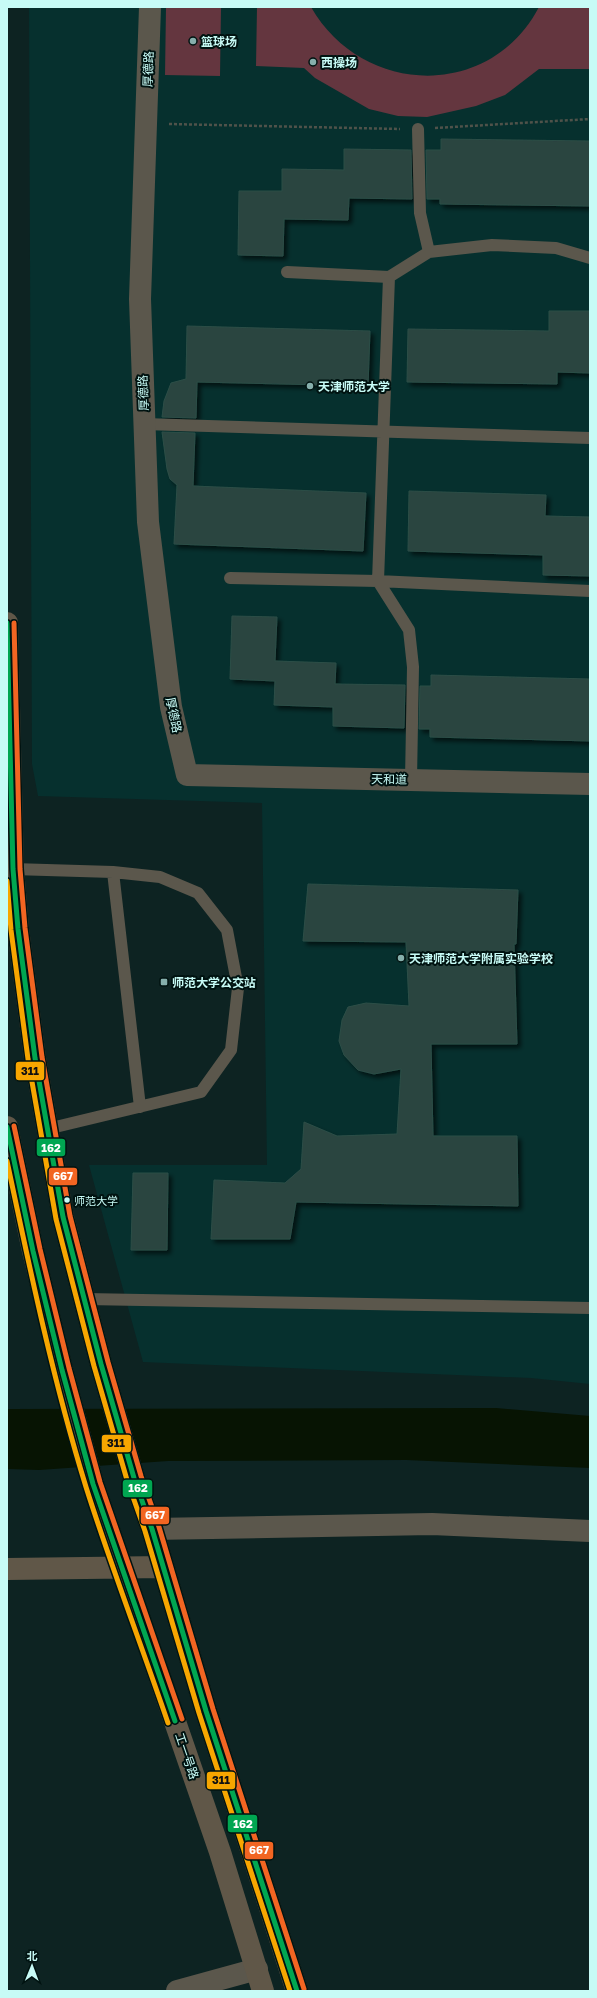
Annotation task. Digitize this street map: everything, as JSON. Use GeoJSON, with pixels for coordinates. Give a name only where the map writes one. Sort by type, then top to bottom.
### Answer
{"type":"FeatureCollection","features":[{"type":"Feature","properties":{"kind":"main road"},"geometry":{"type":"LineString","coordinates":[[7,623],[13,869],[26,996],[47,1129],[63,1217],[101,1364],[134,1478],[152,1529],[206,1711],[297,1991]]}},
{"type":"Feature","properties":{"kind":"main road","name":"工一号路"},"geometry":{"type":"LineString","coordinates":[[7,1127],[22,1206],[62,1370],[93,1484],[220,1852],[263,1991]]}},
{"type":"Feature","properties":{"kind":"main road"},"geometry":{"type":"LineString","coordinates":[[7,1569],[163,1567]]}},
{"type":"Feature","properties":{"kind":"street","name":"厚德路"},"geometry":{"type":"LineString","coordinates":[[150,7],[140,299],[148,522],[171,707],[187,775]]}},
{"type":"Feature","properties":{"kind":"street","name":"天和道"},"geometry":{"type":"LineString","coordinates":[[187,775],[590,784]]}},
{"type":"Feature","properties":{"kind":"street"},"geometry":{"type":"LineString","coordinates":[[152,1529],[432,1524],[590,1531]]}},
{"type":"Feature","properties":{"kind":"street"},"geometry":{"type":"LineString","coordinates":[[177,1991],[256,1970]]}},
{"type":"Feature","properties":{"kind":"lane"},"geometry":{"type":"LineString","coordinates":[[418,129],[420,213],[429,252]]}},
{"type":"Feature","properties":{"kind":"lane"},"geometry":{"type":"LineString","coordinates":[[287,272],[389,277],[429,252],[492,245],[556,248],[590,258]]}},
{"type":"Feature","properties":{"kind":"lane"},"geometry":{"type":"LineString","coordinates":[[389,277],[378,581],[409,630],[413,667],[411,780]]}},
{"type":"Feature","properties":{"kind":"lane"},"geometry":{"type":"LineString","coordinates":[[144,424],[590,438]]}},
{"type":"Feature","properties":{"kind":"lane"},"geometry":{"type":"LineString","coordinates":[[230,578],[378,581],[590,591]]}},
{"type":"Feature","properties":{"kind":"lane"},"geometry":{"type":"LineString","coordinates":[[13,869],[113,872],[160,877],[198,894],[227,930],[238,988],[230,1050],[201,1092],[47,1129]]}},
{"type":"Feature","properties":{"kind":"lane"},"geometry":{"type":"LineString","coordinates":[[113,872],[140,1107]]}},
{"type":"Feature","properties":{"kind":"lane"},"geometry":{"type":"LineString","coordinates":[[85,1299],[590,1308]]}},
{"type":"Feature","properties":{"kind":"path"},"geometry":{"type":"LineString","coordinates":[[146,124],[418,129],[590,119]]}},
{"type":"Feature","properties":{"kind":"shaded area","name":"天津师范大学"},"geometry":{"type":"Polygon","coordinates":[[[29,7],[590,7],[590,1384],[531,1378],[143,1362],[89,1165],[267,1165],[262,803],[38,796],[32,764],[29,7]]]}},
{"type":"Feature","properties":{"kind":"shaded area","name":"篮球场"},"geometry":{"type":"Polygon","coordinates":[[[166,7],[221,7],[220,76],[165,75],[166,7]]]}},
{"type":"Feature","properties":{"kind":"shaded area","name":"西操场"},"geometry":{"type":"Polygon","coordinates":[[[257,7],[311,7],[333,36],[361,58],[393,71],[426,76],[459,72],[490,59],[517,38],[539,7],[590,7],[590,69],[539,69],[505,95],[476,106],[427,117],[398,116],[369,109],[315,78],[304,68],[256,66],[257,7]]]}},
{"type":"Feature","properties":{"kind":"shaded area"},"geometry":{"type":"Polygon","coordinates":[[[496,1408],[590,1416],[590,1468],[406,1460],[168,1461],[39,1470],[7,1469],[7,1409],[496,1408]]]}},
{"type":"Feature","properties":{"kind":"building"},"geometry":{"type":"Polygon","coordinates":[[[441,139],[590,141],[590,206],[440,204],[440,199],[427,199],[426,150],[441,150],[441,139]]]}},
{"type":"Feature","properties":{"kind":"building"},"geometry":{"type":"Polygon","coordinates":[[[344,149],[411,150],[412,199],[349,198],[348,220],[284,219],[283,256],[238,255],[239,191],[282,191],[282,169],[344,170],[344,149]]]}},
{"type":"Feature","properties":{"kind":"building"},"geometry":{"type":"Polygon","coordinates":[[[549,311],[590,311],[590,373],[557,372],[557,384],[407,382],[408,329],[549,331],[549,311]]]}},
{"type":"Feature","properties":{"kind":"building"},"geometry":{"type":"Polygon","coordinates":[[[187,326],[370,331],[368,386],[197,382],[196,418],[162,417],[164,401],[171,383],[186,379],[187,326]]]}},
{"type":"Feature","properties":{"kind":"building"},"geometry":{"type":"Polygon","coordinates":[[[162,432],[195,433],[193,486],[366,493],[363,551],[174,544],[177,485],[170,479],[167,469],[162,432]]]}},
{"type":"Feature","properties":{"kind":"building"},"geometry":{"type":"Polygon","coordinates":[[[409,491],[546,495],[545,516],[590,517],[590,576],[543,575],[543,555],[408,551],[409,491]]]}},
{"type":"Feature","properties":{"kind":"building"},"geometry":{"type":"Polygon","coordinates":[[[232,616],[277,617],[275,661],[336,663],[335,684],[405,685],[404,728],[333,726],[333,707],[274,705],[275,681],[230,679],[232,616]]]}},
{"type":"Feature","properties":{"kind":"building"},"geometry":{"type":"Polygon","coordinates":[[[431,675],[590,679],[590,741],[430,737],[430,729],[419,729],[420,686],[431,686],[431,675]]]}},
{"type":"Feature","properties":{"kind":"building"},"geometry":{"type":"Polygon","coordinates":[[[308,884],[518,890],[516,944],[514,944],[517,1044],[431,1044],[433,1136],[517,1136],[518,1206],[296,1202],[290,1239],[211,1239],[214,1180],[285,1183],[301,1169],[304,1122],[337,1136],[397,1134],[401,1069],[374,1074],[358,1070],[344,1055],[339,1041],[342,1020],[348,1007],[366,1003],[409,1006],[406,942],[303,941],[308,884]]]}},
{"type":"Feature","properties":{"kind":"building"},"geometry":{"type":"Polygon","coordinates":[[[133,1173],[168,1173],[167,1250],[131,1250],[133,1173]]]}},
{"type":"Feature","properties":{"kind":"transit line","name":"162"},"geometry":{"type":"LineString","coordinates":[[7,623],[13,869],[18,929],[35,1058],[63,1217],[101,1364],[134,1478],[152,1529],[206,1711],[297,1991]]}},
{"type":"Feature","properties":{"kind":"transit line","name":"667"},"geometry":{"type":"LineString","coordinates":[[14,623],[20,869],[25,928],[42,1057],[70,1216],[108,1362],[141,1476],[159,1527],[213,1709],[304,1989]]}},
{"type":"Feature","properties":{"kind":"transit line","name":"311"},"geometry":{"type":"LineString","coordinates":[[7,881],[11,930],[28,1059],[56,1219],[94,1366],[127,1480],[145,1531],[199,1713],[290,1991]]}},
{"type":"Feature","properties":{"kind":"transit line","name":"667"},"geometry":{"type":"LineString","coordinates":[[14,1126],[40,1249],[69,1368],[100,1482],[182,1719]]}},
{"type":"Feature","properties":{"kind":"transit line","name":"162"},"geometry":{"type":"LineString","coordinates":[[7,1127],[33,1251],[62,1370],[93,1484],[175,1721]]}},
{"type":"Feature","properties":{"kind":"transit line","name":"311"},"geometry":{"type":"LineString","coordinates":[[7,1161],[43,1325],[74,1447],[106,1546],[168,1723]]}},
{"type":"Feature","properties":{"kind":"place","name":"篮球场"},"geometry":{"type":"Point","coordinates":[193,41]}},
{"type":"Feature","properties":{"kind":"place","name":"西操场"},"geometry":{"type":"Point","coordinates":[313,62]}},
{"type":"Feature","properties":{"kind":"place","name":"天津师范大学"},"geometry":{"type":"Point","coordinates":[310,386]}},
{"type":"Feature","properties":{"kind":"place","name":"天津师范大学附属实验学校"},"geometry":{"type":"Point","coordinates":[401,958]}},
{"type":"Feature","properties":{"kind":"place","name":"师范大学公交站"},"geometry":{"type":"Point","coordinates":[164,982]}},
{"type":"Feature","properties":{"kind":"place","name":"师范大学"},"geometry":{"type":"Point","coordinates":[67,1200]}}]}
